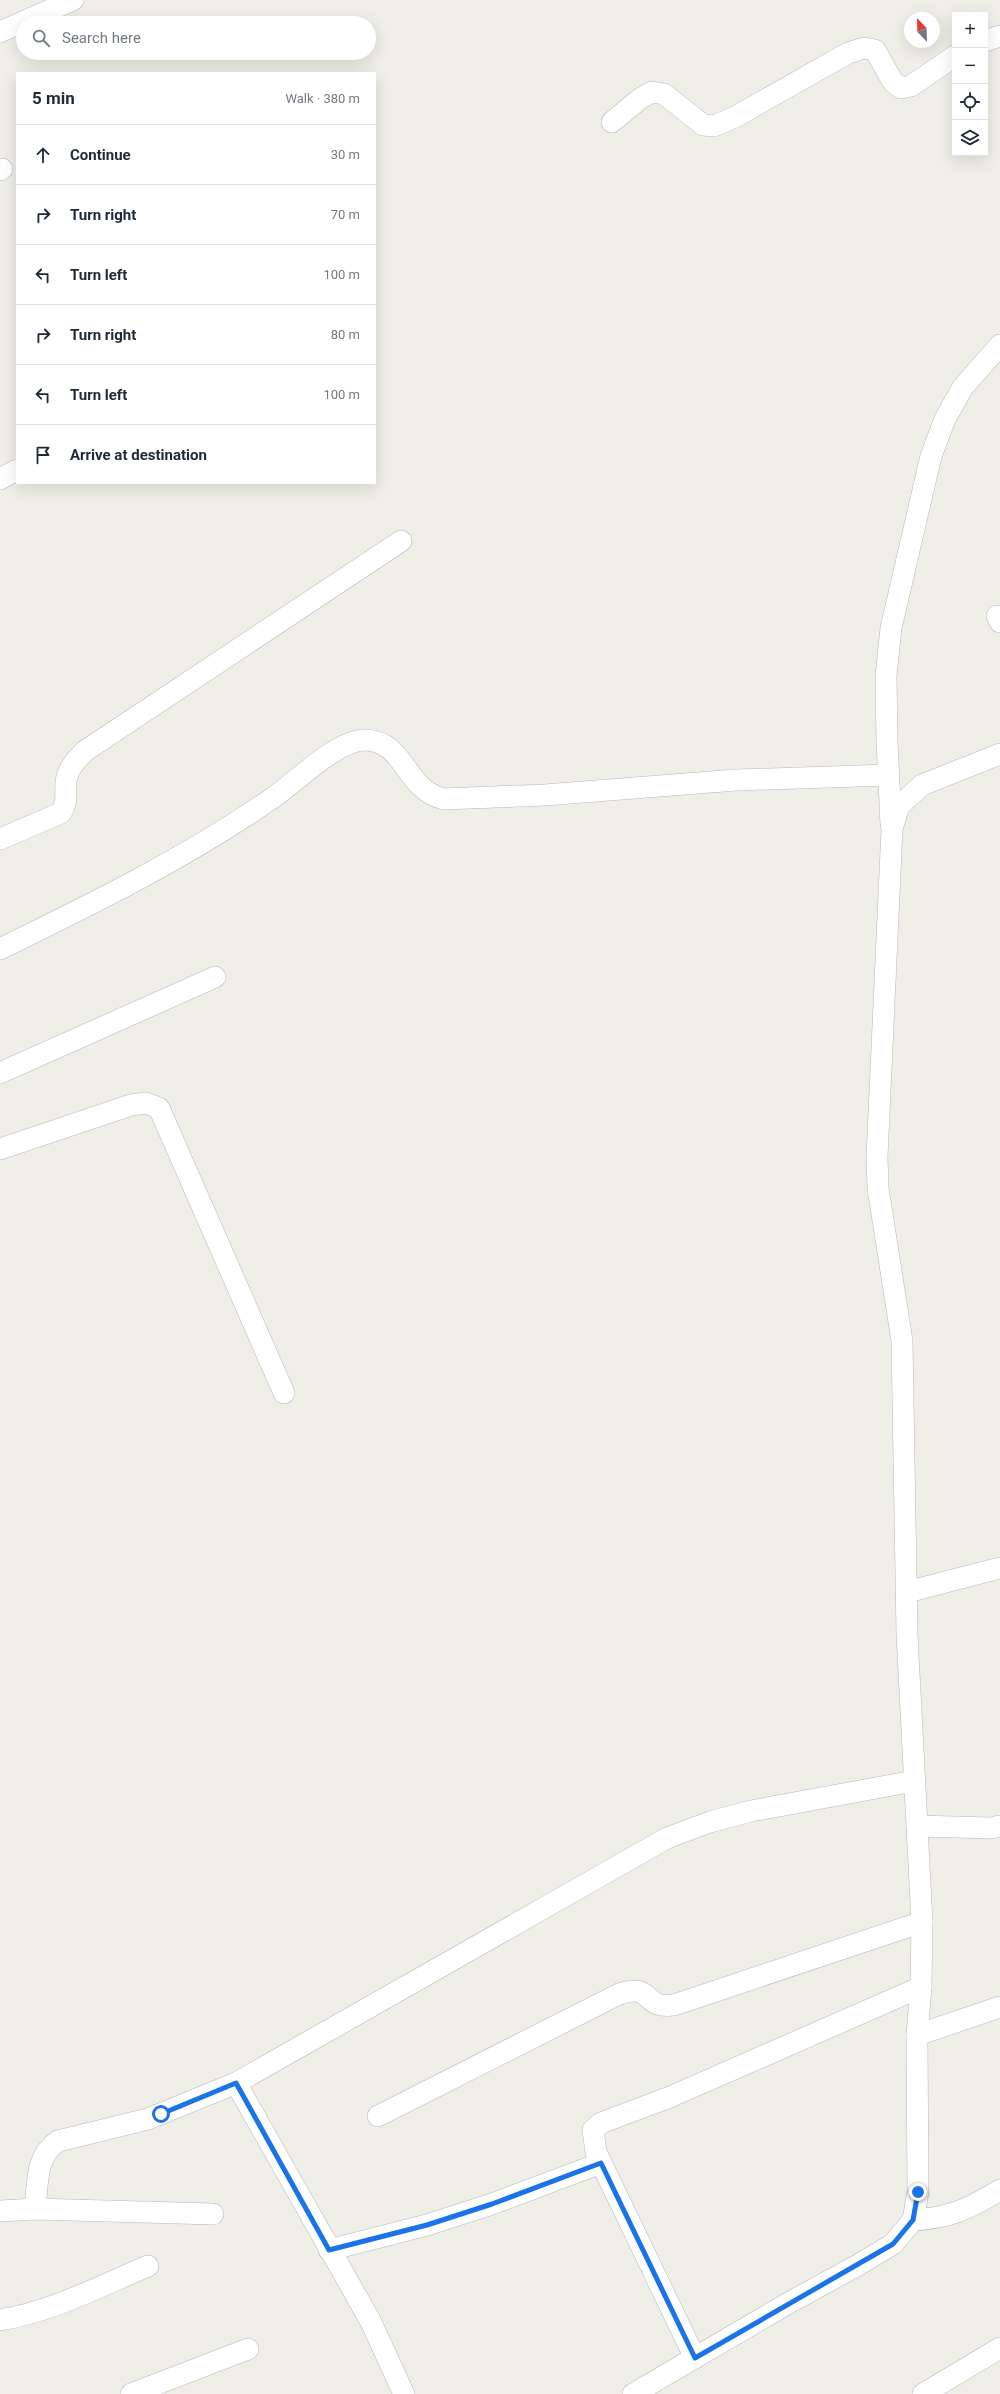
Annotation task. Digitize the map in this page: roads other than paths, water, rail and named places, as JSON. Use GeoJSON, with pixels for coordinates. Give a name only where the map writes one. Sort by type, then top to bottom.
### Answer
{"type":"FeatureCollection","features":[{"type":"Feature","properties":{"kind":"street"},"geometry":{"type":"LineString","coordinates":[[36,16],[73,0]]}},
{"type":"Feature","properties":{"kind":"street"},"geometry":{"type":"LineString","coordinates":[[0,32],[16,25]]}},
{"type":"Feature","properties":{"kind":"street"},"geometry":{"type":"LineString","coordinates":[[988,40],[1000,36]]}},
{"type":"Feature","properties":{"kind":"street"},"geometry":{"type":"LineString","coordinates":[[612,122],[641,98],[652,92],[664,94],[703,125],[714,126],[735,117],[848,53],[864,48],[875,50],[893,82],[901,88],[911,86],[952,58]]}},
{"type":"Feature","properties":{"kind":"street"},"geometry":{"type":"LineString","coordinates":[[633,2394],[893,2244],[913,2220],[918,2192],[917,2036],[921,1987],[922,1922],[916,1826],[907,1592],[902,1341],[878,1188],[877,1157],[892,829],[888,775],[886,676],[891,628],[932,456],[945,419],[963,387],[1000,345]]}},
{"type":"Feature","properties":{"kind":"street"},"geometry":{"type":"LineString","coordinates":[[0,479],[16,471]]}},
{"type":"Feature","properties":{"kind":"street"},"geometry":{"type":"LineString","coordinates":[[0,839],[61,812],[66,805],[66,781],[69,772],[75,761],[85,752],[401,541]]}},
{"type":"Feature","properties":{"kind":"street"},"geometry":{"type":"LineString","coordinates":[[0,949],[128,887],[235,824],[306,773],[332,752],[364,740],[381,742],[395,752],[419,786],[430,795],[443,799],[545,795],[736,780],[888,775]]}},
{"type":"Feature","properties":{"kind":"street"},"geometry":{"type":"LineString","coordinates":[[892,829],[899,806],[922,785],[1000,754]]}},
{"type":"Feature","properties":{"kind":"street"},"geometry":{"type":"LineString","coordinates":[[0,1073],[214,977]]}},
{"type":"Feature","properties":{"kind":"street"},"geometry":{"type":"LineString","coordinates":[[0,1149],[131,1105],[146,1102],[159,1108],[284,1392]]}},
{"type":"Feature","properties":{"kind":"street"},"geometry":{"type":"LineString","coordinates":[[907,1592],[1000,1568]]}},
{"type":"Feature","properties":{"kind":"street"},"geometry":{"type":"LineString","coordinates":[[35,2209],[41,2158],[48,2148],[58,2141],[154,2117],[236,2083],[667,1838],[710,1822],[752,1811],[914,1781]]}},
{"type":"Feature","properties":{"kind":"street"},"geometry":{"type":"LineString","coordinates":[[916,1826],[991,1828],[1000,1826]]}},
{"type":"Feature","properties":{"kind":"street"},"geometry":{"type":"LineString","coordinates":[[378,2116],[619,1994],[632,1989],[640,1991],[654,2004],[662,2007],[674,2005],[922,1922]]}},
{"type":"Feature","properties":{"kind":"street"},"geometry":{"type":"LineString","coordinates":[[695,2358],[601,2163],[592,2139],[593,2130],[601,2123],[670,2097],[921,1987]]}},
{"type":"Feature","properties":{"kind":"street"},"geometry":{"type":"LineString","coordinates":[[917,2036],[1000,2007]]}},
{"type":"Feature","properties":{"kind":"street"},"geometry":{"type":"LineString","coordinates":[[236,2083],[371,2322],[404,2394]]}},
{"type":"Feature","properties":{"kind":"street"},"geometry":{"type":"LineString","coordinates":[[329,2250],[427,2225],[492,2204],[601,2163]]}},
{"type":"Feature","properties":{"kind":"street"},"geometry":{"type":"LineString","coordinates":[[913,2220],[939,2219],[960,2212],[1000,2190]]}},
{"type":"Feature","properties":{"kind":"street"},"geometry":{"type":"LineString","coordinates":[[0,2211],[35,2209],[213,2214]]}},
{"type":"Feature","properties":{"kind":"street"},"geometry":{"type":"LineString","coordinates":[[0,2320],[20,2317],[43,2309],[148,2266]]}},
{"type":"Feature","properties":{"kind":"street"},"geometry":{"type":"LineString","coordinates":[[923,2394],[1000,2348]]}},
{"type":"Feature","properties":{"kind":"street"},"geometry":{"type":"LineString","coordinates":[[131,2394],[248,2349]]}}]}
